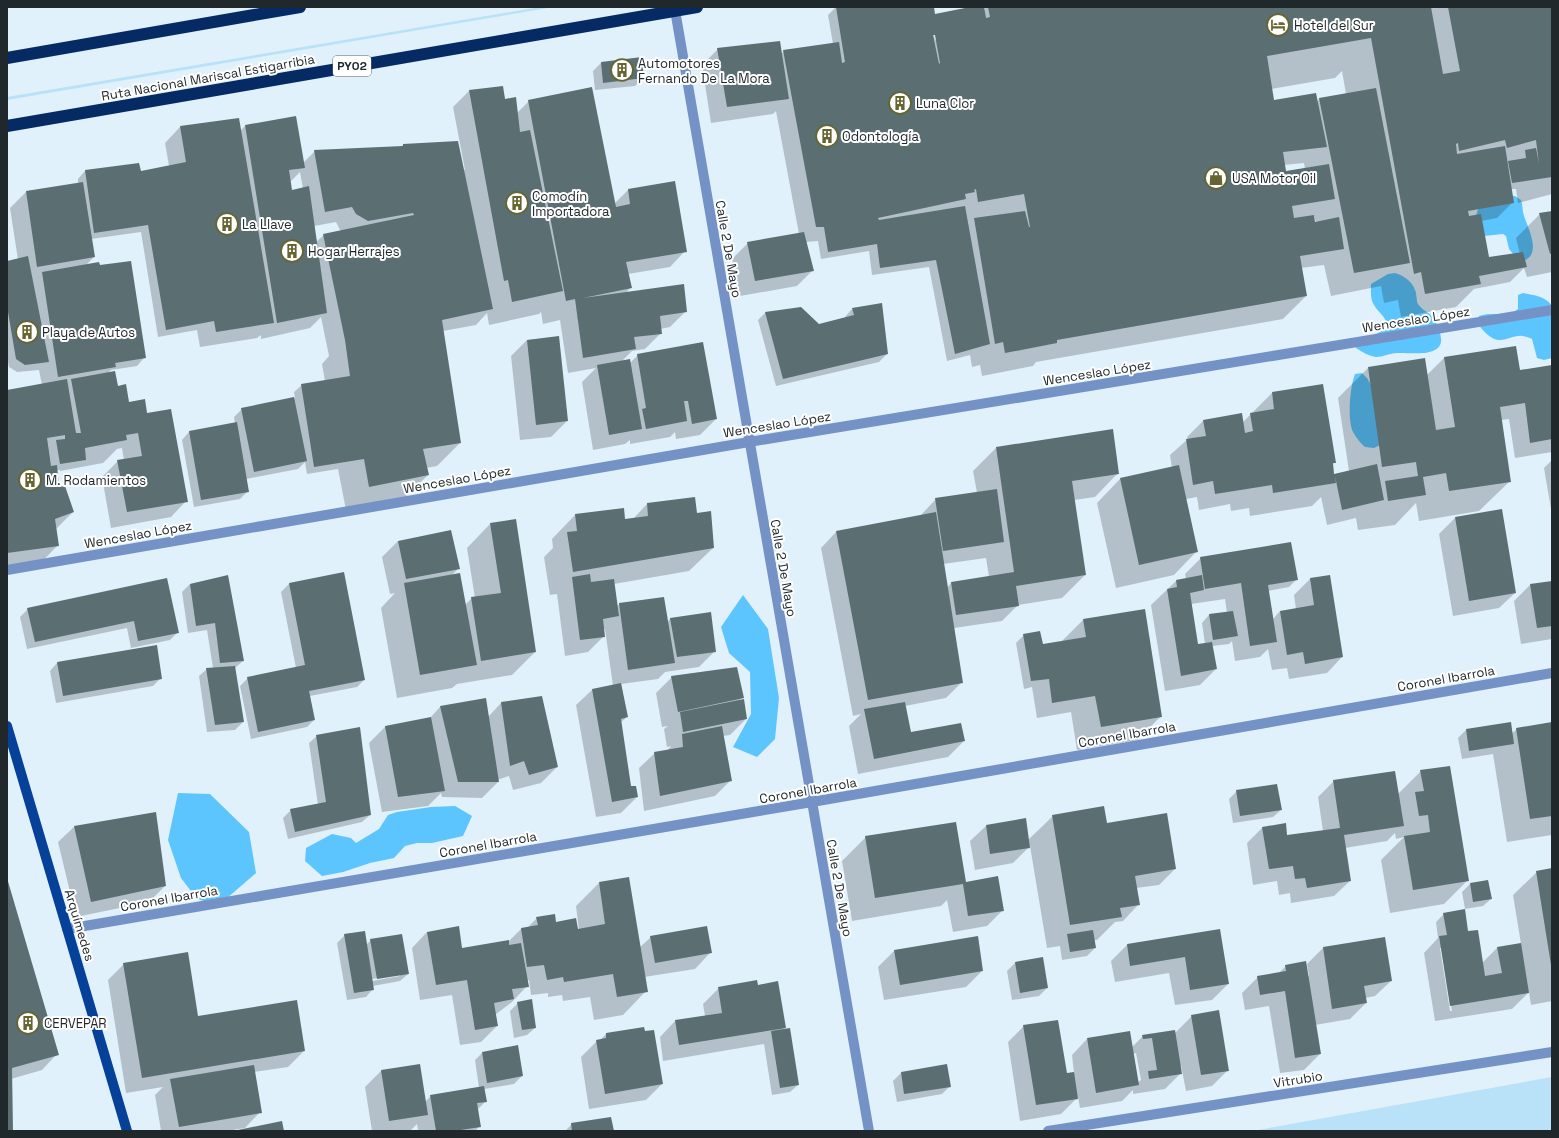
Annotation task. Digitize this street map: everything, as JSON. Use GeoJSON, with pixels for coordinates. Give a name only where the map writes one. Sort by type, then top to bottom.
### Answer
{"type":"FeatureCollection","features":[{"type":"Feature","properties":{"kind":"highway"},"geometry":{"type":"LineString","coordinates":[[7,58],[300,7]]}},
{"type":"Feature","properties":{"kind":"highway","name":"Ruta Nacional Mariscal Estigarribia"},"geometry":{"type":"LineString","coordinates":[[7,126],[697,7]]}},
{"type":"Feature","properties":{"kind":"main road","name":"Arquímedes"},"geometry":{"type":"LineString","coordinates":[[7,726],[127,1131]]}},
{"type":"Feature","properties":{"kind":"street","name":"Calle 2 De Mayo"},"geometry":{"type":"LineString","coordinates":[[675,10],[869,1131]]}},
{"type":"Feature","properties":{"kind":"street","name":"Wenceslao López"},"geometry":{"type":"LineString","coordinates":[[7,570],[749,442],[1552,310]]}},
{"type":"Feature","properties":{"kind":"street","name":"Coronel Ibarrola"},"geometry":{"type":"LineString","coordinates":[[68,928],[812,802],[1552,673]]}},
{"type":"Feature","properties":{"kind":"street","name":"Vitrubio"},"geometry":{"type":"LineString","coordinates":[[1048,1131],[1552,1052]]}},
{"type":"Feature","properties":{"kind":"shaded area"},"geometry":{"type":"Polygon","coordinates":[[[540,7],[554,7],[7,100],[7,97],[540,7]]]}},
{"type":"Feature","properties":{"kind":"shaded area"},"geometry":{"type":"Polygon","coordinates":[[[1515,196],[1521,200],[1523,214],[1531,234],[1533,248],[1532,254],[1522,261],[1509,249],[1506,236],[1503,234],[1484,236],[1475,219],[1478,209],[1515,196]]]}},
{"type":"Feature","properties":{"kind":"shaded area"},"geometry":{"type":"Polygon","coordinates":[[[1395,273],[1404,277],[1414,287],[1418,304],[1432,316],[1436,322],[1440,332],[1441,342],[1439,347],[1429,352],[1394,353],[1376,357],[1371,356],[1356,348],[1355,341],[1375,335],[1387,327],[1384,317],[1373,303],[1371,284],[1388,274],[1395,273]]]}},
{"type":"Feature","properties":{"kind":"shaded area"},"geometry":{"type":"Polygon","coordinates":[[[1523,293],[1543,298],[1552,306],[1552,358],[1544,360],[1537,358],[1532,339],[1518,336],[1498,340],[1492,338],[1486,333],[1477,322],[1479,316],[1514,312],[1518,309],[1518,295],[1523,293]]]}},
{"type":"Feature","properties":{"kind":"shaded area"},"geometry":{"type":"Polygon","coordinates":[[[1362,373],[1367,378],[1378,396],[1380,445],[1374,448],[1365,447],[1354,434],[1351,426],[1350,403],[1352,387],[1355,374],[1362,373]]]}},
{"type":"Feature","properties":{"kind":"shaded area"},"geometry":{"type":"Polygon","coordinates":[[[743,595],[768,629],[779,698],[775,739],[757,757],[733,747],[751,714],[750,672],[729,653],[721,627],[743,595]]]}},
{"type":"Feature","properties":{"kind":"shaded area"},"geometry":{"type":"Polygon","coordinates":[[[178,793],[210,794],[249,832],[256,873],[226,899],[211,903],[197,899],[181,878],[168,840],[178,793]]]}},
{"type":"Feature","properties":{"kind":"shaded area"},"geometry":{"type":"Polygon","coordinates":[[[455,806],[472,816],[463,836],[432,843],[417,843],[405,846],[394,858],[370,863],[343,872],[322,876],[305,861],[306,848],[332,834],[351,838],[356,843],[379,829],[388,815],[397,812],[431,807],[455,806]]]}},
{"type":"Feature","properties":{"kind":"shaded area"},"geometry":{"type":"Polygon","coordinates":[[[1552,1077],[1552,1131],[1252,1131],[1552,1077]]]}},
{"type":"Feature","properties":{"kind":"building"},"geometry":{"type":"Polygon","coordinates":[[[836,7],[934,7],[935,14],[970,7],[984,7],[986,18],[990,17],[988,7],[1431,7],[1443,74],[1460,71],[1448,7],[1552,7],[1552,177],[1512,183],[1508,161],[1526,158],[1525,150],[1536,148],[1539,164],[1536,140],[1507,148],[1505,140],[1459,151],[1458,143],[1456,144],[1457,154],[1505,146],[1514,203],[1468,211],[1469,216],[1481,214],[1489,257],[1523,252],[1527,267],[1479,276],[1481,284],[1425,294],[1421,272],[1414,274],[1371,38],[1267,56],[1274,100],[1316,93],[1327,147],[1283,152],[1286,171],[1329,164],[1335,199],[1292,206],[1294,218],[1314,215],[1315,222],[1339,217],[1344,249],[1300,256],[1307,296],[1057,340],[1057,343],[1005,353],[1003,342],[995,344],[974,218],[1025,211],[1030,227],[1024,194],[978,202],[976,189],[974,190],[975,192],[965,194],[966,199],[878,218],[879,220],[965,206],[990,344],[955,354],[936,260],[880,268],[877,244],[828,252],[824,227],[816,227],[783,50],[839,42],[842,63],[845,62],[836,7]],[[933,35],[939,64],[940,63],[935,35],[933,35]]]}},
{"type":"Feature","properties":{"kind":"building"},"geometry":{"type":"Polygon","coordinates":[[[780,41],[789,99],[727,107],[717,48],[780,41]]]}},
{"type":"Feature","properties":{"kind":"building","name":"Automotores Fernando De La Mora"},"geometry":{"type":"Polygon","coordinates":[[[642,57],[644,78],[603,83],[601,62],[642,57]]]}},
{"type":"Feature","properties":{"kind":"building","name":"Comodín Importadora"},"geometry":{"type":"Polygon","coordinates":[[[503,86],[505,99],[516,97],[520,132],[530,130],[563,291],[512,302],[508,280],[504,281],[469,90],[503,86]]]}},
{"type":"Feature","properties":{"kind":"building"},"geometry":{"type":"Polygon","coordinates":[[[592,87],[616,207],[630,204],[628,189],[675,181],[687,252],[626,262],[632,288],[583,298],[684,284],[687,312],[660,316],[662,334],[634,337],[636,349],[583,358],[575,299],[566,301],[528,100],[592,87]]]}},
{"type":"Feature","properties":{"kind":"building"},"geometry":{"type":"Polygon","coordinates":[[[1376,88],[1410,263],[1354,273],[1319,98],[1376,88]]]}},
{"type":"Feature","properties":{"kind":"building","name":"Hogar Herrajes"},"geometry":{"type":"Polygon","coordinates":[[[296,116],[305,168],[289,170],[292,190],[309,186],[327,313],[277,323],[245,125],[296,116]]]}},
{"type":"Feature","properties":{"kind":"building"},"geometry":{"type":"Polygon","coordinates":[[[239,118],[274,323],[216,332],[214,321],[166,330],[148,225],[94,233],[85,170],[139,163],[141,171],[186,162],[180,126],[239,118]]]}},
{"type":"Feature","properties":{"kind":"building"},"geometry":{"type":"Polygon","coordinates":[[[458,141],[493,309],[442,320],[461,443],[423,449],[429,475],[369,487],[364,459],[314,467],[301,384],[350,376],[345,340],[323,234],[414,215],[413,213],[368,221],[356,214],[352,207],[325,212],[314,150],[403,146],[403,144],[458,141]]]}},
{"type":"Feature","properties":{"kind":"building"},"geometry":{"type":"Polygon","coordinates":[[[83,182],[95,257],[37,267],[26,191],[83,182]]]}},
{"type":"Feature","properties":{"kind":"building"},"geometry":{"type":"Polygon","coordinates":[[[1552,211],[1552,253],[1550,254],[1539,213],[1552,211]]]}},
{"type":"Feature","properties":{"kind":"building"},"geometry":{"type":"Polygon","coordinates":[[[804,232],[814,271],[755,281],[747,242],[804,232]]]}},
{"type":"Feature","properties":{"kind":"building","name":"Playa de Autos"},"geometry":{"type":"Polygon","coordinates":[[[28,256],[49,362],[25,365],[16,359],[7,306],[7,261],[28,256]]]}},
{"type":"Feature","properties":{"kind":"building"},"geometry":{"type":"Polygon","coordinates":[[[131,261],[146,358],[115,363],[116,367],[58,377],[42,272],[99,262],[100,265],[131,261]]]}},
{"type":"Feature","properties":{"kind":"building"},"geometry":{"type":"Polygon","coordinates":[[[882,303],[888,354],[783,379],[765,312],[801,307],[819,324],[854,315],[852,308],[882,303]]]}},
{"type":"Feature","properties":{"kind":"building"},"geometry":{"type":"Polygon","coordinates":[[[559,336],[568,421],[536,425],[527,340],[559,336]]]}},
{"type":"Feature","properties":{"kind":"building"},"geometry":{"type":"Polygon","coordinates":[[[703,342],[717,419],[692,424],[688,401],[684,401],[687,421],[646,429],[642,409],[646,408],[637,354],[703,342]]]}},
{"type":"Feature","properties":{"kind":"building"},"geometry":{"type":"Polygon","coordinates":[[[1516,346],[1520,370],[1552,365],[1552,439],[1530,443],[1525,403],[1500,407],[1511,482],[1449,491],[1446,473],[1423,477],[1426,495],[1388,501],[1385,481],[1418,476],[1416,462],[1382,467],[1368,367],[1425,358],[1436,430],[1455,427],[1444,357],[1516,346]]]}},
{"type":"Feature","properties":{"kind":"building"},"geometry":{"type":"Polygon","coordinates":[[[630,359],[642,429],[609,435],[597,365],[630,359]]]}},
{"type":"Feature","properties":{"kind":"building"},"geometry":{"type":"Polygon","coordinates":[[[115,371],[118,386],[126,384],[129,402],[145,399],[147,413],[171,409],[188,502],[127,512],[117,460],[142,456],[138,433],[126,435],[127,440],[85,448],[86,460],[60,464],[56,440],[65,439],[65,435],[47,438],[51,466],[57,465],[59,487],[65,486],[74,512],[55,519],[59,546],[7,553],[7,390],[67,379],[76,433],[81,433],[71,379],[115,371]]]}},
{"type":"Feature","properties":{"kind":"building"},"geometry":{"type":"Polygon","coordinates":[[[1323,384],[1336,463],[1333,463],[1334,474],[1377,464],[1384,500],[1342,510],[1335,476],[1336,483],[1273,493],[1272,485],[1215,494],[1213,481],[1193,485],[1186,439],[1206,436],[1203,420],[1242,413],[1245,433],[1253,431],[1250,413],[1274,409],[1272,392],[1323,384]]]}},
{"type":"Feature","properties":{"kind":"building"},"geometry":{"type":"Polygon","coordinates":[[[294,397],[307,461],[254,472],[241,408],[294,397]]]}},
{"type":"Feature","properties":{"kind":"building"},"geometry":{"type":"Polygon","coordinates":[[[237,422],[249,492],[201,500],[189,431],[237,422]]]}},
{"type":"Feature","properties":{"kind":"building"},"geometry":{"type":"Polygon","coordinates":[[[1113,429],[1119,474],[1072,481],[1086,575],[1016,586],[1019,606],[956,615],[951,582],[1014,572],[996,447],[1113,429]]]}},
{"type":"Feature","properties":{"kind":"building"},"geometry":{"type":"Polygon","coordinates":[[[1179,465],[1198,552],[1139,565],[1120,478],[1179,465]]]}},
{"type":"Feature","properties":{"kind":"building"},"geometry":{"type":"Polygon","coordinates":[[[997,489],[1004,542],[943,551],[935,498],[997,489]]]}},
{"type":"Feature","properties":{"kind":"building"},"geometry":{"type":"Polygon","coordinates":[[[695,497],[697,513],[711,511],[714,548],[573,572],[567,532],[577,531],[575,514],[624,508],[625,519],[648,516],[647,503],[695,497]]]}},
{"type":"Feature","properties":{"kind":"building"},"geometry":{"type":"Polygon","coordinates":[[[1502,509],[1516,593],[1469,601],[1455,517],[1502,509]]]}},
{"type":"Feature","properties":{"kind":"building"},"geometry":{"type":"Polygon","coordinates":[[[936,512],[963,683],[868,700],[836,531],[936,512]]]}},
{"type":"Feature","properties":{"kind":"building"},"geometry":{"type":"Polygon","coordinates":[[[516,519],[536,652],[481,661],[471,597],[501,593],[490,523],[516,519]]]}},
{"type":"Feature","properties":{"kind":"building"},"geometry":{"type":"Polygon","coordinates":[[[451,530],[460,569],[406,579],[398,541],[451,530]]]}},
{"type":"Feature","properties":{"kind":"building"},"geometry":{"type":"Polygon","coordinates":[[[1291,542],[1298,580],[1268,585],[1277,642],[1250,646],[1241,583],[1205,589],[1200,557],[1291,542]]]}},
{"type":"Feature","properties":{"kind":"building"},"geometry":{"type":"Polygon","coordinates":[[[344,572],[365,680],[309,691],[315,720],[258,732],[247,677],[305,665],[289,583],[344,572]]]}},
{"type":"Feature","properties":{"kind":"building"},"geometry":{"type":"Polygon","coordinates":[[[460,573],[477,665],[420,675],[404,583],[460,573]]]}},
{"type":"Feature","properties":{"kind":"building"},"geometry":{"type":"Polygon","coordinates":[[[590,574],[591,582],[614,579],[619,616],[603,619],[605,637],[580,640],[572,577],[590,574]]]}},
{"type":"Feature","properties":{"kind":"building"},"geometry":{"type":"Polygon","coordinates":[[[228,575],[244,661],[220,663],[215,623],[196,626],[190,584],[228,575]]]}},
{"type":"Feature","properties":{"kind":"building"},"geometry":{"type":"Polygon","coordinates":[[[1202,575],[1204,590],[1190,593],[1198,644],[1212,642],[1217,669],[1181,676],[1167,589],[1177,587],[1176,580],[1202,575]]]}},
{"type":"Feature","properties":{"kind":"building"},"geometry":{"type":"Polygon","coordinates":[[[1330,575],[1343,657],[1305,664],[1303,652],[1287,655],[1280,611],[1314,605],[1310,578],[1330,575]]]}},
{"type":"Feature","properties":{"kind":"building"},"geometry":{"type":"Polygon","coordinates":[[[167,578],[179,633],[138,641],[134,621],[35,642],[27,608],[167,578]]]}},
{"type":"Feature","properties":{"kind":"building"},"geometry":{"type":"Polygon","coordinates":[[[1552,581],[1552,626],[1537,628],[1530,584],[1552,581]]]}},
{"type":"Feature","properties":{"kind":"building"},"geometry":{"type":"Polygon","coordinates":[[[664,597],[675,663],[628,670],[619,603],[664,597]]]}},
{"type":"Feature","properties":{"kind":"building"},"geometry":{"type":"Polygon","coordinates":[[[1145,609],[1162,717],[1101,727],[1095,696],[1052,703],[1049,679],[1031,681],[1023,634],[1040,631],[1043,644],[1086,637],[1083,619],[1145,609]]]}},
{"type":"Feature","properties":{"kind":"building"},"geometry":{"type":"Polygon","coordinates":[[[1233,611],[1238,636],[1213,640],[1209,614],[1233,611]]]}},
{"type":"Feature","properties":{"kind":"building"},"geometry":{"type":"Polygon","coordinates":[[[711,612],[716,652],[677,657],[670,618],[711,612]]]}},
{"type":"Feature","properties":{"kind":"building"},"geometry":{"type":"Polygon","coordinates":[[[157,645],[162,679],[63,696],[57,662],[157,645]]]}},
{"type":"Feature","properties":{"kind":"building"},"geometry":{"type":"Polygon","coordinates":[[[235,666],[244,722],[215,725],[206,668],[235,666]]]}},
{"type":"Feature","properties":{"kind":"building"},"geometry":{"type":"Polygon","coordinates":[[[737,667],[744,698],[678,712],[671,676],[737,667]]]}},
{"type":"Feature","properties":{"kind":"building"},"geometry":{"type":"Polygon","coordinates":[[[621,683],[628,717],[621,719],[631,786],[636,786],[638,797],[612,802],[592,689],[621,683]]]}},
{"type":"Feature","properties":{"kind":"building"},"geometry":{"type":"Polygon","coordinates":[[[542,696],[558,767],[529,775],[524,761],[510,766],[501,702],[542,696]]]}},
{"type":"Feature","properties":{"kind":"building"},"geometry":{"type":"Polygon","coordinates":[[[486,698],[499,782],[458,782],[440,706],[486,698]]]}},
{"type":"Feature","properties":{"kind":"building"},"geometry":{"type":"Polygon","coordinates":[[[744,699],[747,719],[683,732],[680,712],[744,699]]]}},
{"type":"Feature","properties":{"kind":"building"},"geometry":{"type":"Polygon","coordinates":[[[905,702],[911,732],[961,723],[965,741],[874,759],[864,709],[905,702]]]}},
{"type":"Feature","properties":{"kind":"building"},"geometry":{"type":"Polygon","coordinates":[[[431,717],[445,791],[398,797],[385,726],[431,717]]]}},
{"type":"Feature","properties":{"kind":"building"},"geometry":{"type":"Polygon","coordinates":[[[1511,722],[1514,744],[1469,751],[1466,729],[1511,722]]]}},
{"type":"Feature","properties":{"kind":"building"},"geometry":{"type":"Polygon","coordinates":[[[1552,722],[1552,816],[1530,819],[1516,728],[1552,722]]]}},
{"type":"Feature","properties":{"kind":"building"},"geometry":{"type":"Polygon","coordinates":[[[722,726],[732,781],[660,796],[654,752],[683,747],[682,734],[722,726]]]}},
{"type":"Feature","properties":{"kind":"building"},"geometry":{"type":"Polygon","coordinates":[[[360,727],[371,815],[295,832],[290,809],[326,802],[316,735],[360,727]]]}},
{"type":"Feature","properties":{"kind":"building"},"geometry":{"type":"Polygon","coordinates":[[[1450,766],[1469,881],[1413,890],[1404,836],[1430,832],[1428,815],[1419,816],[1415,792],[1424,791],[1420,770],[1450,766]]]}},
{"type":"Feature","properties":{"kind":"building"},"geometry":{"type":"Polygon","coordinates":[[[1395,771],[1404,826],[1344,835],[1351,881],[1307,888],[1305,878],[1295,879],[1293,866],[1269,869],[1262,827],[1286,823],[1287,835],[1340,828],[1333,780],[1395,771]]]}},
{"type":"Feature","properties":{"kind":"building"},"geometry":{"type":"Polygon","coordinates":[[[1277,784],[1282,810],[1240,816],[1236,790],[1277,784]]]}},
{"type":"Feature","properties":{"kind":"building"},"geometry":{"type":"Polygon","coordinates":[[[1104,806],[1107,823],[1167,813],[1176,869],[1135,876],[1140,905],[1120,908],[1122,917],[1070,925],[1052,815],[1104,806]]]}},
{"type":"Feature","properties":{"kind":"building"},"geometry":{"type":"Polygon","coordinates":[[[156,812],[166,886],[91,902],[74,826],[156,812]]]}},
{"type":"Feature","properties":{"kind":"building"},"geometry":{"type":"Polygon","coordinates":[[[1026,818],[1030,848],[990,854],[986,825],[1026,818]]]}},
{"type":"Feature","properties":{"kind":"building"},"geometry":{"type":"Polygon","coordinates":[[[956,822],[966,882],[998,876],[1004,911],[968,916],[963,884],[875,898],[865,836],[956,822]]]}},
{"type":"Feature","properties":{"kind":"building"},"geometry":{"type":"Polygon","coordinates":[[[1552,868],[1552,965],[1551,965],[1536,871],[1552,868]]]}},
{"type":"Feature","properties":{"kind":"building"},"geometry":{"type":"Polygon","coordinates":[[[629,877],[648,992],[617,997],[613,974],[564,982],[563,977],[547,980],[544,965],[527,967],[521,928],[538,925],[536,917],[555,914],[556,922],[576,918],[578,929],[605,924],[599,882],[629,877]]]}},
{"type":"Feature","properties":{"kind":"building","name":"CERVEPAR"},"geometry":{"type":"Polygon","coordinates":[[[7,878],[59,1055],[12,1068],[13,1131],[7,1131],[7,878]]]}},
{"type":"Feature","properties":{"kind":"building"},"geometry":{"type":"Polygon","coordinates":[[[1488,880],[1492,899],[1473,902],[1470,883],[1488,880]]]}},
{"type":"Feature","properties":{"kind":"building"},"geometry":{"type":"Polygon","coordinates":[[[1465,909],[1468,931],[1478,930],[1485,976],[1502,973],[1497,947],[1521,943],[1529,993],[1450,1006],[1439,936],[1447,935],[1443,913],[1465,909]]]}},
{"type":"Feature","properties":{"kind":"building"},"geometry":{"type":"Polygon","coordinates":[[[459,926],[462,948],[509,940],[509,945],[521,943],[529,987],[512,989],[514,999],[494,1003],[498,1026],[475,1030],[467,980],[436,985],[427,932],[459,926]]]}},
{"type":"Feature","properties":{"kind":"building"},"geometry":{"type":"Polygon","coordinates":[[[707,926],[712,953],[655,963],[650,936],[707,926]]]}},
{"type":"Feature","properties":{"kind":"building"},"geometry":{"type":"Polygon","coordinates":[[[1220,929],[1229,984],[1190,990],[1185,957],[1130,966],[1127,944],[1220,929]]]}},
{"type":"Feature","properties":{"kind":"building"},"geometry":{"type":"Polygon","coordinates":[[[1093,930],[1096,948],[1070,952],[1067,934],[1093,930]]]}},
{"type":"Feature","properties":{"kind":"building"},"geometry":{"type":"Polygon","coordinates":[[[365,931],[374,990],[354,993],[344,934],[365,931]]]}},
{"type":"Feature","properties":{"kind":"building"},"geometry":{"type":"Polygon","coordinates":[[[402,934],[409,974],[377,979],[370,939],[402,934]]]}},
{"type":"Feature","properties":{"kind":"building"},"geometry":{"type":"Polygon","coordinates":[[[978,936],[983,971],[900,985],[894,950],[978,936]]]}},
{"type":"Feature","properties":{"kind":"building"},"geometry":{"type":"Polygon","coordinates":[[[1385,937],[1392,981],[1364,986],[1367,1003],[1332,1009],[1323,947],[1385,937]]]}},
{"type":"Feature","properties":{"kind":"building"},"geometry":{"type":"Polygon","coordinates":[[[188,952],[198,1016],[297,1000],[305,1051],[142,1078],[123,963],[188,952]]]}},
{"type":"Feature","properties":{"kind":"building"},"geometry":{"type":"Polygon","coordinates":[[[1043,957],[1048,988],[1020,993],[1015,962],[1043,957]]]}},
{"type":"Feature","properties":{"kind":"building"},"geometry":{"type":"Polygon","coordinates":[[[1306,961],[1321,1054],[1295,1058],[1285,991],[1260,995],[1257,976],[1286,971],[1285,965],[1306,961]]]}},
{"type":"Feature","properties":{"kind":"building"},"geometry":{"type":"Polygon","coordinates":[[[757,980],[758,985],[778,981],[786,1028],[679,1045],[675,1020],[722,1013],[718,987],[757,980]]]}},
{"type":"Feature","properties":{"kind":"building"},"geometry":{"type":"Polygon","coordinates":[[[532,999],[536,1028],[522,1030],[517,1002],[532,999]]]}},
{"type":"Feature","properties":{"kind":"building"},"geometry":{"type":"Polygon","coordinates":[[[1219,1010],[1229,1071],[1201,1075],[1191,1015],[1219,1010]]]}},
{"type":"Feature","properties":{"kind":"building"},"geometry":{"type":"Polygon","coordinates":[[[1058,1020],[1067,1073],[1074,1072],[1078,1099],[1036,1105],[1023,1025],[1058,1020]]]}},
{"type":"Feature","properties":{"kind":"building"},"geometry":{"type":"Polygon","coordinates":[[[644,1027],[645,1031],[654,1030],[663,1084],[605,1094],[596,1040],[606,1038],[606,1033],[644,1027]]]}},
{"type":"Feature","properties":{"kind":"building"},"geometry":{"type":"Polygon","coordinates":[[[790,1028],[799,1085],[780,1088],[771,1031],[790,1028]]]}},
{"type":"Feature","properties":{"kind":"building"},"geometry":{"type":"Polygon","coordinates":[[[1175,1030],[1182,1074],[1149,1079],[1148,1071],[1157,1070],[1152,1038],[1143,1039],[1142,1035],[1175,1030]]]}},
{"type":"Feature","properties":{"kind":"building"},"geometry":{"type":"Polygon","coordinates":[[[1130,1031],[1139,1085],[1096,1093],[1087,1038],[1130,1031]]]}},
{"type":"Feature","properties":{"kind":"building"},"geometry":{"type":"Polygon","coordinates":[[[518,1045],[523,1076],[487,1083],[482,1052],[518,1045]]]}},
{"type":"Feature","properties":{"kind":"building"},"geometry":{"type":"Polygon","coordinates":[[[420,1064],[428,1115],[389,1121],[381,1070],[420,1064]]]}},
{"type":"Feature","properties":{"kind":"building"},"geometry":{"type":"Polygon","coordinates":[[[947,1064],[951,1087],[904,1094],[901,1072],[947,1064]]]}},
{"type":"Feature","properties":{"kind":"building"},"geometry":{"type":"Polygon","coordinates":[[[254,1065],[262,1113],[179,1127],[170,1079],[254,1065]]]}},
{"type":"Feature","properties":{"kind":"building"},"geometry":{"type":"Polygon","coordinates":[[[484,1086],[487,1102],[477,1103],[481,1127],[454,1131],[436,1131],[430,1095],[484,1086]]]}},
{"type":"Feature","properties":{"kind":"building"},"geometry":{"type":"Polygon","coordinates":[[[611,1117],[614,1131],[572,1131],[571,1123],[611,1117]]]}},
{"type":"Feature","properties":{"kind":"building"},"geometry":{"type":"Polygon","coordinates":[[[282,1121],[284,1131],[238,1131],[238,1130],[282,1121]]]}},
{"type":"Feature","properties":{"kind":"place","name":"Hotel del Sur"},"geometry":{"type":"Point","coordinates":[1278,25]}},
{"type":"Feature","properties":{"kind":"place","name":"Automotores Fernando De La Mora"},"geometry":{"type":"Point","coordinates":[622,70]}},
{"type":"Feature","properties":{"kind":"place","name":"Luna Clor"},"geometry":{"type":"Point","coordinates":[900,103]}},
{"type":"Feature","properties":{"kind":"place","name":"Odontología"},"geometry":{"type":"Point","coordinates":[827,136]}},
{"type":"Feature","properties":{"kind":"place","name":"USA Motor Oil"},"geometry":{"type":"Point","coordinates":[1216,178]}},
{"type":"Feature","properties":{"kind":"place","name":"Comodín Importadora"},"geometry":{"type":"Point","coordinates":[517,203]}},
{"type":"Feature","properties":{"kind":"place","name":"La Llave"},"geometry":{"type":"Point","coordinates":[227,224]}},
{"type":"Feature","properties":{"kind":"place","name":"Hogar Herrajes"},"geometry":{"type":"Point","coordinates":[292,251]}},
{"type":"Feature","properties":{"kind":"place","name":"Playa de Autos"},"geometry":{"type":"Point","coordinates":[27,332]}},
{"type":"Feature","properties":{"kind":"place","name":"M. Rodamientos"},"geometry":{"type":"Point","coordinates":[30,480]}},
{"type":"Feature","properties":{"kind":"place","name":"CERVEPAR"},"geometry":{"type":"Point","coordinates":[28,1023]}}]}
